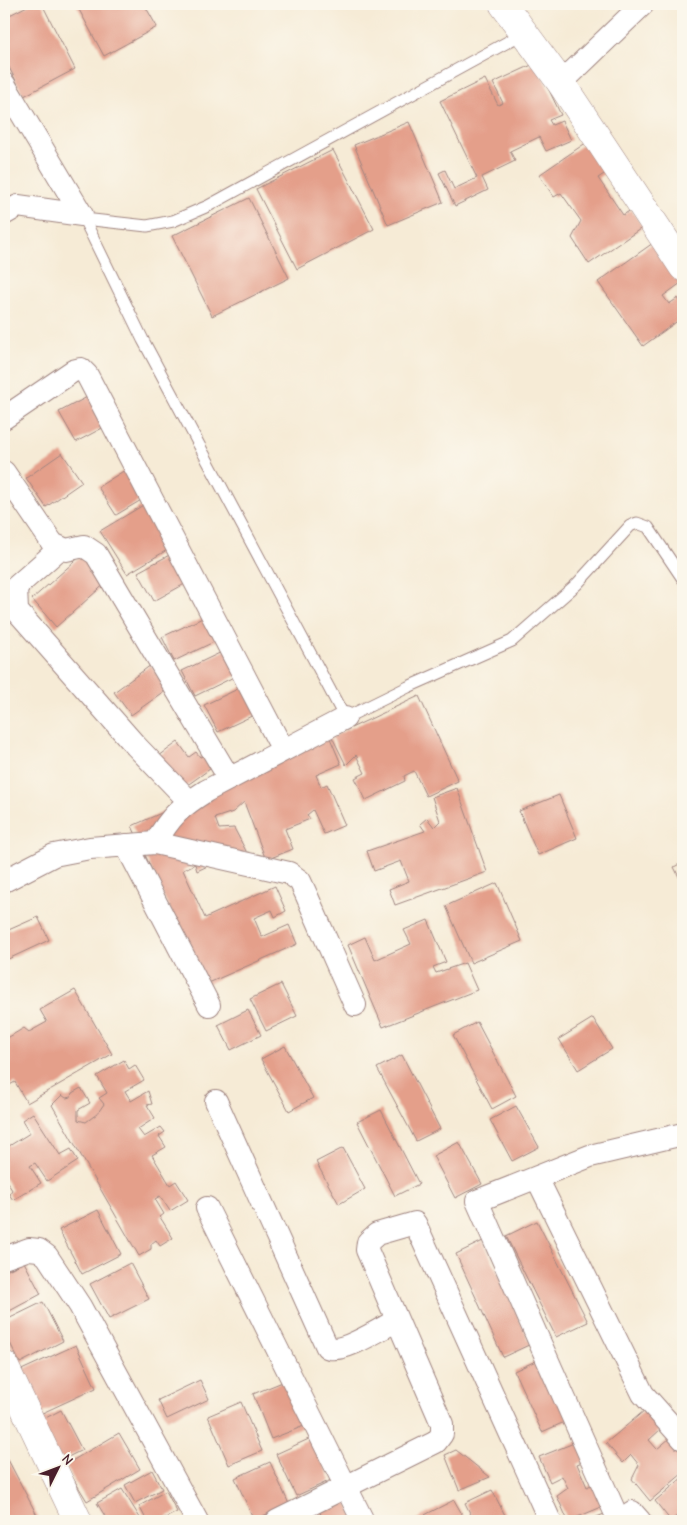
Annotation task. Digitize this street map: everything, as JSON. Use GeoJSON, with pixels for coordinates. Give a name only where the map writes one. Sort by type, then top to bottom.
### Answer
{"type":"FeatureCollection","features":[{"type":"Feature","properties":{"kind":"street"},"geometry":{"type":"LineString","coordinates":[[503,4],[561,83],[683,267]]}},
{"type":"Feature","properties":{"kind":"street"},"geometry":{"type":"LineString","coordinates":[[561,83],[643,4]]}},
{"type":"Feature","properties":{"kind":"street"},"geometry":{"type":"LineString","coordinates":[[4,84],[82,215],[18,206],[4,214]]}},
{"type":"Feature","properties":{"kind":"street"},"geometry":{"type":"LineString","coordinates":[[4,418],[73,371],[81,369],[88,375],[283,750]]}},
{"type":"Feature","properties":{"kind":"street"},"geometry":{"type":"LineString","coordinates":[[4,472],[53,544],[59,549],[66,550],[84,546],[96,554],[229,778]]}},
{"type":"Feature","properties":{"kind":"street"},"geometry":{"type":"LineString","coordinates":[[59,549],[16,587],[17,611],[189,802]]}},
{"type":"Feature","properties":{"kind":"street"},"geometry":{"type":"LineString","coordinates":[[155,843],[178,809],[229,778],[345,718]]}},
{"type":"Feature","properties":{"kind":"street"},"geometry":{"type":"LineString","coordinates":[[4,881],[54,855],[90,848],[155,843],[289,873],[300,881],[355,1005]]}},
{"type":"Feature","properties":{"kind":"street"},"geometry":{"type":"LineString","coordinates":[[126,844],[209,1005]]}},
{"type":"Feature","properties":{"kind":"street"},"geometry":{"type":"LineString","coordinates":[[216,1101],[327,1347],[336,1349],[346,1346],[397,1320]]}},
{"type":"Feature","properties":{"kind":"street"},"geometry":{"type":"LineString","coordinates":[[630,1518],[477,1202],[590,1156],[683,1134]]}},
{"type":"Feature","properties":{"kind":"street"},"geometry":{"type":"LineString","coordinates":[[537,1178],[643,1394],[683,1439]]}},
{"type":"Feature","properties":{"kind":"street"},"geometry":{"type":"LineString","coordinates":[[207,1208],[363,1521]]}},
{"type":"Feature","properties":{"kind":"street"},"geometry":{"type":"LineString","coordinates":[[277,1521],[436,1442],[442,1434],[442,1424],[368,1250],[368,1242],[377,1234],[415,1222],[550,1521]]}},
{"type":"Feature","properties":{"kind":"street"},"geometry":{"type":"LineString","coordinates":[[4,1258],[29,1249],[39,1250],[47,1256],[80,1306],[197,1521]]}},
{"type":"Feature","properties":{"kind":"street"},"geometry":{"type":"LineString","coordinates":[[4,1365],[78,1521]]}},
{"type":"Feature","properties":{"kind":"lane"},"geometry":{"type":"LineString","coordinates":[[524,33],[208,206],[173,221],[147,226],[84,219],[143,340],[345,718],[408,686],[512,641],[577,584],[630,526],[637,523],[648,527],[683,578]]}},
{"type":"Feature","properties":{"kind":"building"},"geometry":{"type":"Polygon","coordinates":[[[31,4],[42,4],[75,69],[24,96],[4,58],[4,18],[31,4]]]}},
{"type":"Feature","properties":{"kind":"building"},"geometry":{"type":"Polygon","coordinates":[[[76,4],[144,4],[157,27],[104,56],[76,4]]]}},
{"type":"Feature","properties":{"kind":"building"},"geometry":{"type":"Polygon","coordinates":[[[536,63],[561,115],[549,120],[552,125],[562,121],[571,140],[546,151],[539,137],[510,151],[515,161],[482,177],[488,190],[455,206],[439,173],[445,170],[454,189],[477,178],[440,101],[485,79],[498,105],[503,103],[493,83],[536,63]]]}},
{"type":"Feature","properties":{"kind":"building"},"geometry":{"type":"Polygon","coordinates":[[[409,122],[443,202],[388,225],[354,145],[409,122]]]}},
{"type":"Feature","properties":{"kind":"building"},"geometry":{"type":"Polygon","coordinates":[[[590,140],[610,170],[598,178],[623,215],[631,210],[643,227],[589,264],[572,238],[581,221],[561,193],[554,197],[539,175],[590,140]]]}},
{"type":"Feature","properties":{"kind":"building"},"geometry":{"type":"Polygon","coordinates":[[[333,150],[374,229],[297,269],[256,189],[333,150]]]}},
{"type":"Feature","properties":{"kind":"building"},"geometry":{"type":"Polygon","coordinates":[[[249,198],[289,278],[212,316],[172,236],[249,198]]]}},
{"type":"Feature","properties":{"kind":"building"},"geometry":{"type":"Polygon","coordinates":[[[653,243],[681,283],[663,296],[669,304],[678,298],[683,306],[683,317],[643,346],[598,282],[653,243]]]}},
{"type":"Feature","properties":{"kind":"building"},"geometry":{"type":"Polygon","coordinates":[[[91,395],[108,425],[76,442],[59,412],[91,395]]]}},
{"type":"Feature","properties":{"kind":"building"},"geometry":{"type":"Polygon","coordinates":[[[62,453],[82,482],[46,507],[26,478],[62,453]]]}},
{"type":"Feature","properties":{"kind":"building"},"geometry":{"type":"Polygon","coordinates":[[[125,470],[143,499],[116,515],[98,487],[125,470]]]}},
{"type":"Feature","properties":{"kind":"building"},"geometry":{"type":"Polygon","coordinates":[[[145,504],[172,547],[127,574],[100,531],[145,504]]]}},
{"type":"Feature","properties":{"kind":"building"},"geometry":{"type":"Polygon","coordinates":[[[173,553],[190,581],[154,601],[138,572],[173,553]]]}},
{"type":"Feature","properties":{"kind":"building"},"geometry":{"type":"Polygon","coordinates":[[[83,554],[107,582],[56,627],[32,599],[83,554]]]}},
{"type":"Feature","properties":{"kind":"building"},"geometry":{"type":"Polygon","coordinates":[[[209,615],[220,639],[174,661],[162,637],[209,615]]]}},
{"type":"Feature","properties":{"kind":"building"},"geometry":{"type":"Polygon","coordinates":[[[228,649],[240,674],[195,696],[182,671],[228,649]]]}},
{"type":"Feature","properties":{"kind":"building"},"geometry":{"type":"Polygon","coordinates":[[[151,665],[168,689],[131,715],[114,692],[151,665]]]}},
{"type":"Feature","properties":{"kind":"building"},"geometry":{"type":"Polygon","coordinates":[[[244,686],[258,713],[218,732],[204,705],[244,686]]]}},
{"type":"Feature","properties":{"kind":"building"},"geometry":{"type":"Polygon","coordinates":[[[419,696],[458,781],[426,796],[414,771],[404,776],[405,781],[366,800],[355,778],[365,773],[356,755],[346,765],[332,737],[419,696]]]}},
{"type":"Feature","properties":{"kind":"building"},"geometry":{"type":"Polygon","coordinates":[[[330,738],[341,764],[316,775],[321,787],[327,784],[345,825],[324,834],[313,810],[307,815],[310,819],[285,829],[293,849],[266,860],[244,802],[233,812],[215,818],[219,829],[234,828],[246,851],[231,858],[229,856],[197,871],[195,864],[183,870],[205,918],[275,886],[286,911],[275,917],[272,910],[254,918],[262,937],[289,925],[297,944],[204,985],[132,826],[330,738]]]}},
{"type":"Feature","properties":{"kind":"building"},"geometry":{"type":"Polygon","coordinates":[[[178,742],[189,757],[196,752],[200,757],[206,755],[214,766],[182,789],[159,756],[178,742]]]}},
{"type":"Feature","properties":{"kind":"building"},"geometry":{"type":"Polygon","coordinates":[[[457,788],[487,872],[395,905],[389,889],[409,881],[401,861],[374,871],[367,851],[425,831],[420,824],[427,818],[434,827],[440,821],[432,797],[457,788]]]}},
{"type":"Feature","properties":{"kind":"building"},"geometry":{"type":"Polygon","coordinates":[[[559,795],[577,838],[538,855],[519,811],[559,795]]]}},
{"type":"Feature","properties":{"kind":"building"},"geometry":{"type":"Polygon","coordinates":[[[683,862],[683,885],[674,867],[683,862]]]}},
{"type":"Feature","properties":{"kind":"building"},"geometry":{"type":"Polygon","coordinates":[[[497,883],[522,941],[471,963],[446,906],[497,883]]]}},
{"type":"Feature","properties":{"kind":"building"},"geometry":{"type":"Polygon","coordinates":[[[38,917],[49,940],[4,961],[4,932],[38,917]]]}},
{"type":"Feature","properties":{"kind":"building"},"geometry":{"type":"Polygon","coordinates":[[[428,920],[446,962],[433,967],[436,973],[465,963],[477,990],[383,1027],[348,945],[365,937],[375,960],[411,944],[404,930],[428,920]]]}},
{"type":"Feature","properties":{"kind":"building"},"geometry":{"type":"Polygon","coordinates":[[[281,984],[297,1016],[266,1031],[250,999],[281,984]]]}},
{"type":"Feature","properties":{"kind":"building"},"geometry":{"type":"Polygon","coordinates":[[[75,990],[112,1054],[27,1103],[15,1082],[4,1088],[4,1040],[24,1028],[29,1032],[47,1022],[40,1010],[75,990]]]}},
{"type":"Feature","properties":{"kind":"building"},"geometry":{"type":"Polygon","coordinates":[[[248,1010],[261,1035],[231,1050],[218,1025],[248,1010]]]}},
{"type":"Feature","properties":{"kind":"building"},"geometry":{"type":"Polygon","coordinates":[[[593,1018],[612,1049],[578,1070],[559,1039],[593,1018]]]}},
{"type":"Feature","properties":{"kind":"building"},"geometry":{"type":"Polygon","coordinates":[[[477,1022],[516,1096],[492,1109],[453,1035],[477,1022]]]}},
{"type":"Feature","properties":{"kind":"building"},"geometry":{"type":"Polygon","coordinates":[[[285,1046],[313,1098],[289,1111],[261,1059],[285,1046]]]}},
{"type":"Feature","properties":{"kind":"building"},"geometry":{"type":"Polygon","coordinates":[[[402,1055],[440,1129],[416,1141],[377,1068],[402,1055]]]}},
{"type":"Feature","properties":{"kind":"building"},"geometry":{"type":"Polygon","coordinates":[[[124,1060],[129,1069],[135,1065],[144,1080],[125,1091],[131,1101],[148,1091],[152,1104],[147,1105],[155,1118],[138,1129],[144,1137],[161,1127],[165,1132],[159,1136],[166,1147],[152,1155],[170,1185],[176,1181],[188,1200],[170,1211],[160,1196],[155,1199],[164,1214],[160,1217],[173,1238],[160,1246],[156,1240],[151,1244],[151,1249],[139,1256],[52,1105],[62,1095],[66,1098],[71,1097],[72,1093],[81,1088],[90,1103],[78,1110],[78,1120],[86,1122],[97,1114],[104,1104],[99,1098],[107,1093],[97,1076],[124,1060]]]}},
{"type":"Feature","properties":{"kind":"building"},"geometry":{"type":"Polygon","coordinates":[[[516,1106],[539,1147],[512,1161],[490,1120],[516,1106]]]}},
{"type":"Feature","properties":{"kind":"building"},"geometry":{"type":"Polygon","coordinates":[[[381,1110],[419,1184],[395,1196],[357,1122],[381,1110]]]}},
{"type":"Feature","properties":{"kind":"building"},"geometry":{"type":"Polygon","coordinates":[[[33,1113],[60,1155],[71,1149],[78,1161],[47,1181],[35,1163],[30,1166],[41,1183],[13,1200],[9,1194],[12,1190],[4,1177],[4,1136],[9,1146],[30,1133],[22,1120],[33,1113]]]}},
{"type":"Feature","properties":{"kind":"building"},"geometry":{"type":"Polygon","coordinates":[[[459,1142],[482,1184],[455,1198],[433,1156],[459,1142]]]}},
{"type":"Feature","properties":{"kind":"building"},"geometry":{"type":"Polygon","coordinates":[[[343,1148],[365,1189],[339,1204],[316,1162],[343,1148]]]}},
{"type":"Feature","properties":{"kind":"building"},"geometry":{"type":"Polygon","coordinates":[[[98,1210],[121,1254],[82,1274],[59,1230],[98,1210]]]}},
{"type":"Feature","properties":{"kind":"building"},"geometry":{"type":"Polygon","coordinates":[[[537,1221],[588,1322],[556,1337],[506,1236],[537,1221]]]}},
{"type":"Feature","properties":{"kind":"building"},"geometry":{"type":"Polygon","coordinates":[[[483,1241],[531,1344],[503,1357],[456,1254],[483,1241]]]}},
{"type":"Feature","properties":{"kind":"building"},"geometry":{"type":"Polygon","coordinates":[[[24,1262],[41,1294],[4,1314],[4,1272],[24,1262]]]}},
{"type":"Feature","properties":{"kind":"building"},"geometry":{"type":"Polygon","coordinates":[[[130,1263],[149,1299],[109,1319],[90,1284],[130,1263]]]}},
{"type":"Feature","properties":{"kind":"building"},"geometry":{"type":"Polygon","coordinates":[[[43,1302],[63,1341],[20,1363],[4,1331],[4,1321],[43,1302]]]}},
{"type":"Feature","properties":{"kind":"building"},"geometry":{"type":"Polygon","coordinates":[[[76,1345],[96,1388],[36,1416],[15,1373],[76,1345]]]}},
{"type":"Feature","properties":{"kind":"building"},"geometry":{"type":"Polygon","coordinates":[[[540,1359],[569,1420],[542,1432],[514,1371],[540,1359]]]}},
{"type":"Feature","properties":{"kind":"building"},"geometry":{"type":"Polygon","coordinates":[[[200,1380],[209,1399],[167,1419],[158,1400],[200,1380]]]}},
{"type":"Feature","properties":{"kind":"building"},"geometry":{"type":"Polygon","coordinates":[[[285,1381],[304,1426],[271,1439],[253,1394],[285,1381]]]}},
{"type":"Feature","properties":{"kind":"building"},"geometry":{"type":"Polygon","coordinates":[[[241,1402],[262,1451],[229,1465],[208,1416],[241,1402]]]}},
{"type":"Feature","properties":{"kind":"building"},"geometry":{"type":"Polygon","coordinates":[[[61,1410],[82,1450],[56,1463],[36,1423],[61,1410]]]}},
{"type":"Feature","properties":{"kind":"building"},"geometry":{"type":"Polygon","coordinates":[[[645,1410],[661,1429],[649,1440],[657,1449],[670,1438],[683,1453],[683,1473],[650,1501],[632,1479],[639,1465],[631,1455],[623,1463],[606,1443],[645,1410]]]}},
{"type":"Feature","properties":{"kind":"building"},"geometry":{"type":"Polygon","coordinates":[[[119,1433],[140,1469],[87,1501],[65,1465],[119,1433]]]}},
{"type":"Feature","properties":{"kind":"building"},"geometry":{"type":"Polygon","coordinates":[[[311,1438],[331,1480],[296,1496],[276,1454],[311,1438]]]}},
{"type":"Feature","properties":{"kind":"building"},"geometry":{"type":"Polygon","coordinates":[[[579,1441],[587,1460],[577,1464],[587,1487],[595,1483],[604,1506],[568,1521],[557,1496],[568,1488],[562,1476],[550,1482],[539,1457],[579,1441]]]}},
{"type":"Feature","properties":{"kind":"building"},"geometry":{"type":"Polygon","coordinates":[[[456,1450],[490,1477],[459,1490],[445,1455],[456,1450]]]}},
{"type":"Feature","properties":{"kind":"building"},"geometry":{"type":"Polygon","coordinates":[[[4,1452],[40,1521],[4,1521],[4,1452]]]}},
{"type":"Feature","properties":{"kind":"building"},"geometry":{"type":"Polygon","coordinates":[[[270,1462],[289,1504],[254,1520],[235,1478],[270,1462]]]}},
{"type":"Feature","properties":{"kind":"building"},"geometry":{"type":"Polygon","coordinates":[[[152,1470],[162,1489],[135,1503],[125,1485],[152,1470]]]}},
{"type":"Feature","properties":{"kind":"building"},"geometry":{"type":"Polygon","coordinates":[[[683,1477],[683,1518],[680,1513],[671,1521],[655,1501],[683,1477]]]}},
{"type":"Feature","properties":{"kind":"building"},"geometry":{"type":"Polygon","coordinates":[[[122,1489],[142,1521],[108,1521],[97,1503],[122,1489]]]}},
{"type":"Feature","properties":{"kind":"building"},"geometry":{"type":"Polygon","coordinates":[[[492,1490],[508,1521],[474,1521],[465,1503],[492,1490]]]}},
{"type":"Feature","properties":{"kind":"building"},"geometry":{"type":"Polygon","coordinates":[[[166,1491],[177,1512],[159,1521],[147,1521],[139,1506],[166,1491]]]}},
{"type":"Feature","properties":{"kind":"building"},"geometry":{"type":"Polygon","coordinates":[[[343,1494],[356,1521],[324,1521],[317,1506],[343,1494]]]}},
{"type":"Feature","properties":{"kind":"building"},"geometry":{"type":"Polygon","coordinates":[[[454,1500],[466,1521],[413,1521],[454,1500]]]}},
{"type":"Feature","properties":{"kind":"building"},"geometry":{"type":"Polygon","coordinates":[[[609,1512],[613,1521],[587,1521],[609,1512]]]}}]}
